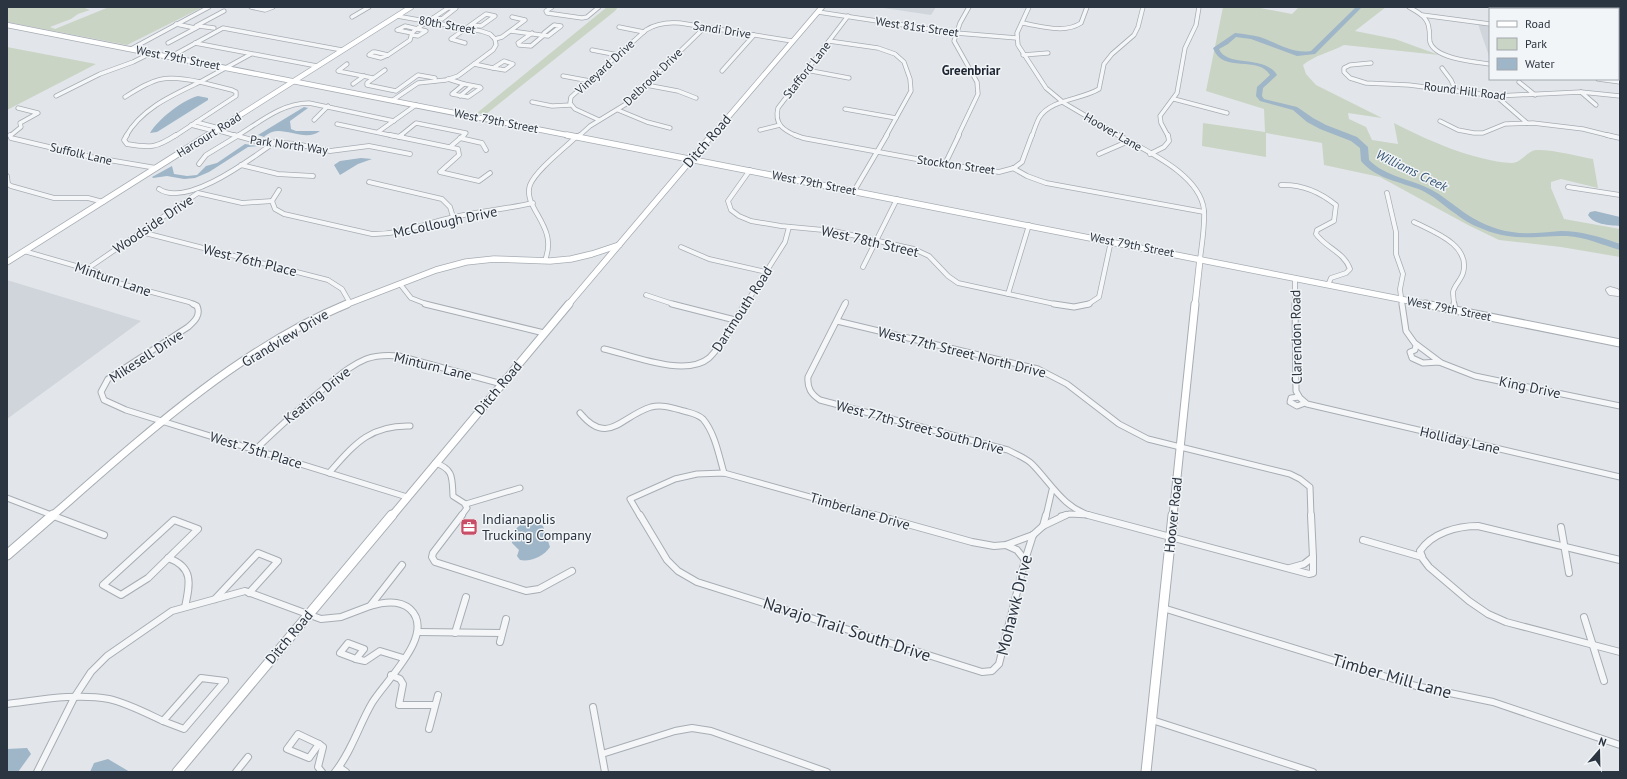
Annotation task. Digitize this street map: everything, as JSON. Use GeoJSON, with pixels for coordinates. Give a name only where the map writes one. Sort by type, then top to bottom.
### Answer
{"type":"FeatureCollection","features":[{"type":"Feature","properties":{"kind":"main road","name":"Harcourt Road"},"geometry":{"type":"LineString","coordinates":[[7,262],[411,7]]}},
{"type":"Feature","properties":{"kind":"main road","name":"Ditch Road"},"geometry":{"type":"LineString","coordinates":[[176,772],[544,333],[822,7]]}},
{"type":"Feature","properties":{"kind":"main road","name":"West 79th Street"},"geometry":{"type":"LineString","coordinates":[[7,25],[1111,241],[1620,343]]}},
{"type":"Feature","properties":{"kind":"main road","name":"Grandview Drive"},"geometry":{"type":"LineString","coordinates":[[7,555],[162,421],[203,389],[322,314],[447,266],[492,258],[545,260],[577,258],[619,245]]}},
{"type":"Feature","properties":{"kind":"main road","name":"Hoover Road"},"geometry":{"type":"LineString","coordinates":[[1146,772],[1200,259]]}},
{"type":"Feature","properties":{"kind":"street"},"geometry":{"type":"LineString","coordinates":[[131,49],[209,7]]}},
{"type":"Feature","properties":{"kind":"street"},"geometry":{"type":"LineString","coordinates":[[251,7],[267,10],[273,7]]}},
{"type":"Feature","properties":{"kind":"street"},"geometry":{"type":"LineString","coordinates":[[352,17],[369,7]]}},
{"type":"Feature","properties":{"kind":"street"},"geometry":{"type":"LineString","coordinates":[[544,7],[551,8]]}},
{"type":"Feature","properties":{"kind":"street"},"geometry":{"type":"LineString","coordinates":[[551,8],[546,11],[547,13],[581,18],[587,17],[599,7]]}},
{"type":"Feature","properties":{"kind":"street"},"geometry":{"type":"LineString","coordinates":[[945,164],[978,94],[977,82],[955,44],[954,38],[969,7]]}},
{"type":"Feature","properties":{"kind":"street"},"geometry":{"type":"LineString","coordinates":[[1017,38],[1029,7]]}},
{"type":"Feature","properties":{"kind":"street"},"geometry":{"type":"LineString","coordinates":[[1022,23],[1059,29],[1074,28],[1081,23],[1087,7]]}},
{"type":"Feature","properties":{"kind":"street"},"geometry":{"type":"LineString","coordinates":[[1013,168],[1023,161],[1040,115],[1049,109],[1091,94],[1099,89],[1104,65],[1112,54],[1134,35],[1138,29],[1143,7]]}},
{"type":"Feature","properties":{"kind":"street"},"geometry":{"type":"LineString","coordinates":[[1150,154],[1168,143],[1169,136],[1161,124],[1159,117],[1174,99],[1177,92],[1185,48],[1196,25],[1199,7]]}},
{"type":"Feature","properties":{"kind":"street"},"geometry":{"type":"LineString","coordinates":[[1409,7],[1422,15],[1430,25],[1431,45],[1439,51],[1456,58],[1489,64]]}},
{"type":"Feature","properties":{"kind":"street"},"geometry":{"type":"LineString","coordinates":[[388,55],[375,52],[369,55],[381,58],[388,55],[409,41],[417,28],[432,18],[448,8],[456,8],[442,19],[432,18]]}},
{"type":"Feature","properties":{"kind":"street"},"geometry":{"type":"LineString","coordinates":[[168,43],[224,11]]}},
{"type":"Feature","properties":{"kind":"street","name":"West 81st Street"},"geometry":{"type":"LineString","coordinates":[[818,12],[956,33],[1017,38]]}},
{"type":"Feature","properties":{"kind":"street"},"geometry":{"type":"LineString","coordinates":[[465,43],[451,39],[486,14],[495,15],[482,26],[471,25]]}},
{"type":"Feature","properties":{"kind":"street"},"geometry":{"type":"LineString","coordinates":[[1422,15],[1489,24]]}},
{"type":"Feature","properties":{"kind":"street","name":"80th Street"},"geometry":{"type":"LineString","coordinates":[[397,16],[484,31],[495,39]]}},
{"type":"Feature","properties":{"kind":"street","name":"Stafford Lane"},"geometry":{"type":"LineString","coordinates":[[780,125],[776,118],[777,109],[848,16]]}},
{"type":"Feature","properties":{"kind":"street"},"geometry":{"type":"LineString","coordinates":[[393,100],[415,84],[448,79],[461,74],[494,49],[496,43],[495,39],[502,37],[525,20],[512,17]]}},
{"type":"Feature","properties":{"kind":"street","name":"Sandi Drive"},"geometry":{"type":"LineString","coordinates":[[651,27],[662,23],[676,22],[792,41]]}},
{"type":"Feature","properties":{"kind":"street"},"geometry":{"type":"LineString","coordinates":[[176,24],[214,28]]}},
{"type":"Feature","properties":{"kind":"street"},"geometry":{"type":"LineString","coordinates":[[510,31],[544,34],[550,35],[561,26],[554,25],[544,34],[531,46],[519,45],[518,43],[532,33]]}},
{"type":"Feature","properties":{"kind":"street"},"geometry":{"type":"LineString","coordinates":[[405,26],[426,31],[419,36],[412,34],[398,30],[405,26]]}},
{"type":"Feature","properties":{"kind":"street"},"geometry":{"type":"LineString","coordinates":[[619,27],[644,32]]}},
{"type":"Feature","properties":{"kind":"street","name":"Vineyard Drive"},"geometry":{"type":"LineString","coordinates":[[599,120],[578,111],[571,105],[570,101],[572,96],[651,27]]}},
{"type":"Feature","properties":{"kind":"street","name":"Delbrook Drive"},"geometry":{"type":"LineString","coordinates":[[545,260],[549,249],[549,240],[529,192],[532,181],[589,126],[626,104],[705,27]]}},
{"type":"Feature","properties":{"kind":"street"},"geometry":{"type":"LineString","coordinates":[[170,57],[223,28],[342,50]]}},
{"type":"Feature","properties":{"kind":"street"},"geometry":{"type":"LineString","coordinates":[[722,71],[754,35]]}},
{"type":"Feature","properties":{"kind":"street","name":"Hoover Lane"},"geometry":{"type":"LineString","coordinates":[[1017,38],[1018,45],[1023,55],[1046,88],[1064,103],[1174,168],[1190,181],[1201,197],[1204,212],[1200,259]]}},
{"type":"Feature","properties":{"kind":"street"},"geometry":{"type":"LineString","coordinates":[[829,41],[890,52],[900,58],[911,79],[912,88],[910,96],[854,191]]}},
{"type":"Feature","properties":{"kind":"street"},"geometry":{"type":"LineString","coordinates":[[195,43],[317,66]]}},
{"type":"Feature","properties":{"kind":"street"},"geometry":{"type":"LineString","coordinates":[[592,50],[618,55]]}},
{"type":"Feature","properties":{"kind":"street"},"geometry":{"type":"LineString","coordinates":[[56,96],[100,74],[133,62],[152,53]]}},
{"type":"Feature","properties":{"kind":"street"},"geometry":{"type":"LineString","coordinates":[[1023,55],[1048,53]]}},
{"type":"Feature","properties":{"kind":"street"},"geometry":{"type":"LineString","coordinates":[[125,97],[152,82],[164,78],[174,78],[199,83],[232,90],[236,94],[232,99],[162,144],[140,146],[128,144],[124,141],[135,123],[160,103],[188,87],[199,83],[206,80],[215,78],[253,54]]}},
{"type":"Feature","properties":{"kind":"street"},"geometry":{"type":"LineString","coordinates":[[474,64],[493,68],[505,70],[513,63],[502,61],[493,68]]}},
{"type":"Feature","properties":{"kind":"street","name":"Round Hill Road"},"geometry":{"type":"LineString","coordinates":[[1371,63],[1348,66],[1344,68],[1344,72],[1353,79],[1366,83],[1404,84],[1496,96],[1581,92],[1620,96]]}},
{"type":"Feature","properties":{"kind":"street"},"geometry":{"type":"LineString","coordinates":[[347,64],[338,71],[373,78]]}},
{"type":"Feature","properties":{"kind":"street"},"geometry":{"type":"LineString","coordinates":[[1442,68],[1450,78],[1456,91]]}},
{"type":"Feature","properties":{"kind":"street"},"geometry":{"type":"LineString","coordinates":[[385,70],[367,82],[367,85],[396,91],[417,76],[435,78],[435,81]]}},
{"type":"Feature","properties":{"kind":"street"},"geometry":{"type":"LineString","coordinates":[[806,70],[849,78]]}},
{"type":"Feature","properties":{"kind":"street"},"geometry":{"type":"LineString","coordinates":[[353,84],[364,76]]}},
{"type":"Feature","properties":{"kind":"street"},"geometry":{"type":"LineString","coordinates":[[563,76],[590,81]]}},
{"type":"Feature","properties":{"kind":"street"},"geometry":{"type":"LineString","coordinates":[[448,79],[481,88],[470,97],[452,94],[464,84]]}},
{"type":"Feature","properties":{"kind":"street"},"geometry":{"type":"LineString","coordinates":[[1605,80],[1620,82]]}},
{"type":"Feature","properties":{"kind":"street"},"geometry":{"type":"LineString","coordinates":[[1519,82],[1535,95]]}},
{"type":"Feature","properties":{"kind":"street"},"geometry":{"type":"LineString","coordinates":[[646,85],[678,91],[696,98]]}},
{"type":"Feature","properties":{"kind":"street"},"geometry":{"type":"LineString","coordinates":[[460,96],[472,86]]}},
{"type":"Feature","properties":{"kind":"street"},"geometry":{"type":"LineString","coordinates":[[1581,92],[1596,105]]}},
{"type":"Feature","properties":{"kind":"street"},"geometry":{"type":"LineString","coordinates":[[1496,96],[1527,123]]}},
{"type":"Feature","properties":{"kind":"street"},"geometry":{"type":"LineString","coordinates":[[1174,99],[1227,113]]}},
{"type":"Feature","properties":{"kind":"street"},"geometry":{"type":"LineString","coordinates":[[199,164],[203,158],[290,104],[307,102],[394,121]]}},
{"type":"Feature","properties":{"kind":"street"},"geometry":{"type":"LineString","coordinates":[[532,102],[552,106],[571,105]]}},
{"type":"Feature","properties":{"kind":"street"},"geometry":{"type":"LineString","coordinates":[[378,132],[414,104]]}},
{"type":"Feature","properties":{"kind":"street"},"geometry":{"type":"LineString","coordinates":[[314,120],[328,106]]}},
{"type":"Feature","properties":{"kind":"street","name":"Suffolk Lane"},"geometry":{"type":"LineString","coordinates":[[18,108],[38,113],[20,123],[21,126],[10,135],[12,138],[90,157],[154,169]]}},
{"type":"Feature","properties":{"kind":"street"},"geometry":{"type":"LineString","coordinates":[[845,109],[896,118]]}},
{"type":"Feature","properties":{"kind":"street"},"geometry":{"type":"LineString","coordinates":[[618,110],[647,122],[670,128]]}},
{"type":"Feature","properties":{"kind":"street"},"geometry":{"type":"LineString","coordinates":[[1440,121],[1458,130],[1474,133],[1483,133],[1501,125],[1527,123],[1572,127],[1620,138]]}},
{"type":"Feature","properties":{"kind":"street"},"geometry":{"type":"LineString","coordinates":[[196,122],[216,130]]}},
{"type":"Feature","properties":{"kind":"street"},"geometry":{"type":"LineString","coordinates":[[399,136],[416,123],[466,134],[450,147]]}},
{"type":"Feature","properties":{"kind":"street"},"geometry":{"type":"LineString","coordinates":[[337,124],[458,149],[459,154],[440,172],[479,181],[490,173]]}},
{"type":"Feature","properties":{"kind":"street"},"geometry":{"type":"LineString","coordinates":[[191,125],[216,130]]}},
{"type":"Feature","properties":{"kind":"street"},"geometry":{"type":"LineString","coordinates":[[760,130],[780,125]]}},
{"type":"Feature","properties":{"kind":"street","name":"Stockton Street"},"geometry":{"type":"LineString","coordinates":[[780,125],[790,133],[803,138],[990,172],[1003,171],[1013,168],[1027,176],[1046,183],[1204,212]]}},
{"type":"Feature","properties":{"kind":"street","name":"Park North Way"},"geometry":{"type":"LineString","coordinates":[[216,130],[256,141],[296,144],[332,151],[373,146],[410,154]]}},
{"type":"Feature","properties":{"kind":"street"},"geometry":{"type":"LineString","coordinates":[[460,138],[482,143],[486,150]]}},
{"type":"Feature","properties":{"kind":"street"},"geometry":{"type":"LineString","coordinates":[[1099,154],[1129,141]]}},
{"type":"Feature","properties":{"kind":"street"},"geometry":{"type":"LineString","coordinates":[[159,189],[168,194],[181,192],[213,182],[275,142]]}},
{"type":"Feature","properties":{"kind":"street"},"geometry":{"type":"LineString","coordinates":[[241,165],[278,174],[313,176]]}},
{"type":"Feature","properties":{"kind":"street","name":"West 78th Street"},"geometry":{"type":"LineString","coordinates":[[750,170],[731,196],[728,203],[733,212],[744,219],[827,230],[914,248],[930,257],[945,276],[958,283],[1064,306],[1077,307],[1092,303],[1100,295],[1111,241]]}},
{"type":"Feature","properties":{"kind":"street"},"geometry":{"type":"LineString","coordinates":[[7,176],[8,184],[11,186],[50,197],[65,199],[88,198],[103,202]]}},
{"type":"Feature","properties":{"kind":"street"},"geometry":{"type":"LineString","coordinates":[[369,182],[442,199],[450,207],[453,218]]}},
{"type":"Feature","properties":{"kind":"street"},"geometry":{"type":"LineString","coordinates":[[1281,186],[1304,186],[1327,196],[1336,205],[1334,222],[1318,229],[1316,234],[1320,240],[1346,258],[1350,269],[1346,273],[1331,278],[1328,284]]}},
{"type":"Feature","properties":{"kind":"street"},"geometry":{"type":"LineString","coordinates":[[1568,187],[1620,195]]}},
{"type":"Feature","properties":{"kind":"street"},"geometry":{"type":"LineString","coordinates":[[272,201],[279,190]]}},
{"type":"Feature","properties":{"kind":"street","name":"Woodside Drive"},"geometry":{"type":"LineString","coordinates":[[87,269],[198,193],[242,203],[272,201]]}},
{"type":"Feature","properties":{"kind":"street","name":"King Drive"},"geometry":{"type":"LineString","coordinates":[[1387,194],[1396,232],[1396,254],[1403,274],[1400,287],[1405,328],[1416,343],[1442,363]]}},
{"type":"Feature","properties":{"kind":"street"},"geometry":{"type":"LineString","coordinates":[[863,266],[897,199]]}},
{"type":"Feature","properties":{"kind":"street","name":"McCollough Drive"},"geometry":{"type":"LineString","coordinates":[[272,201],[275,209],[284,214],[378,235],[401,233],[453,218],[533,203]]}},
{"type":"Feature","properties":{"kind":"street"},"geometry":{"type":"LineString","coordinates":[[1414,222],[1449,240],[1461,252],[1464,272],[1453,291],[1455,310]]}},
{"type":"Feature","properties":{"kind":"street"},"geometry":{"type":"LineString","coordinates":[[1008,294],[1029,225]]}},
{"type":"Feature","properties":{"kind":"street","name":"Dartmouth Road"},"geometry":{"type":"LineString","coordinates":[[604,349],[670,366],[683,367],[704,361],[711,356],[785,242],[789,226]]}},
{"type":"Feature","properties":{"kind":"street","name":"West 76th Place"},"geometry":{"type":"LineString","coordinates":[[141,232],[328,280],[342,289],[350,303]]}},
{"type":"Feature","properties":{"kind":"street"},"geometry":{"type":"LineString","coordinates":[[682,247],[709,259],[766,272]]}},
{"type":"Feature","properties":{"kind":"street","name":"Minturn Lane"},"geometry":{"type":"LineString","coordinates":[[24,252],[97,272],[115,283],[192,303],[197,306],[199,310]]}},
{"type":"Feature","properties":{"kind":"street","name":"Clarendon Road"},"geometry":{"type":"LineString","coordinates":[[1295,278],[1296,390],[1302,400]]}},
{"type":"Feature","properties":{"kind":"street"},"geometry":{"type":"LineString","coordinates":[[400,284],[411,298],[421,303],[544,333]]}},
{"type":"Feature","properties":{"kind":"street"},"geometry":{"type":"LineString","coordinates":[[646,295],[668,303],[735,320]]}},
{"type":"Feature","properties":{"kind":"street"},"geometry":{"type":"LineString","coordinates":[[837,321],[846,302]]}},
{"type":"Feature","properties":{"kind":"street","name":"Mikesell Drive"},"geometry":{"type":"LineString","coordinates":[[106,402],[101,397],[101,391],[108,379],[118,371],[188,327],[197,318],[199,310]]}},
{"type":"Feature","properties":{"kind":"street","name":"West 77th Street North Drive"},"geometry":{"type":"LineString","coordinates":[[837,321],[1038,369],[1058,378],[1130,432],[1148,440],[1291,475],[1300,479],[1310,487],[1312,558]]}},
{"type":"Feature","properties":{"kind":"street","name":"West 77th Street South Drive"},"geometry":{"type":"LineString","coordinates":[[837,321],[808,377],[808,384],[811,393],[826,402],[1008,450],[1031,464],[1052,490],[1064,501],[1088,515],[1309,574],[1313,573],[1312,558]]}},
{"type":"Feature","properties":{"kind":"street","name":"King Drive"},"geometry":{"type":"LineString","coordinates":[[1416,343],[1416,347],[1410,354],[1414,360],[1423,363],[1434,361],[1475,376],[1620,406]]}},
{"type":"Feature","properties":{"kind":"street","name":"Minturn Lane"},"geometry":{"type":"LineString","coordinates":[[387,355],[399,356],[502,384]]}},
{"type":"Feature","properties":{"kind":"street","name":"Keating Drive"},"geometry":{"type":"LineString","coordinates":[[255,450],[304,404],[352,367],[367,359],[387,355]]}},
{"type":"Feature","properties":{"kind":"street","name":"Clarendon Road"},"geometry":{"type":"LineString","coordinates":[[1290,400],[1292,397],[1302,400]]}},
{"type":"Feature","properties":{"kind":"street","name":"Holliday Lane"},"geometry":{"type":"LineString","coordinates":[[1290,400],[1291,403],[1297,406],[1302,400],[1313,406],[1620,477]]}},
{"type":"Feature","properties":{"kind":"street","name":"West 75th Place"},"geometry":{"type":"LineString","coordinates":[[106,402],[162,421],[407,497]]}},
{"type":"Feature","properties":{"kind":"street"},"geometry":{"type":"LineString","coordinates":[[580,413],[585,422],[590,426],[607,428],[620,424],[642,410],[656,406],[666,406],[695,414],[701,417],[707,425],[724,474]]}},
{"type":"Feature","properties":{"kind":"street"},"geometry":{"type":"LineString","coordinates":[[329,473],[357,442],[370,433],[391,425],[410,426]]}},
{"type":"Feature","properties":{"kind":"street"},"geometry":{"type":"LineString","coordinates":[[435,463],[448,468],[451,472],[453,496],[466,504],[520,488]]}},
{"type":"Feature","properties":{"kind":"street","name":"Timberlane Drive"},"geometry":{"type":"LineString","coordinates":[[630,499],[678,477],[705,473],[724,474],[972,542],[994,546],[1006,545],[1033,535],[1043,526],[1061,516],[1070,514],[1088,515]]}},
{"type":"Feature","properties":{"kind":"street"},"geometry":{"type":"LineString","coordinates":[[1043,526],[1052,490]]}},
{"type":"Feature","properties":{"kind":"street"},"geometry":{"type":"LineString","coordinates":[[7,498],[104,535]]}},
{"type":"Feature","properties":{"kind":"street","name":"Navajo Trail South Drive"},"geometry":{"type":"LineString","coordinates":[[630,499],[668,560],[685,575],[702,584],[982,672],[991,672]]}},
{"type":"Feature","properties":{"kind":"street"},"geometry":{"type":"LineString","coordinates":[[466,504],[466,511],[433,553],[432,557],[435,562],[526,591],[539,589],[572,572]]}},
{"type":"Feature","properties":{"kind":"street"},"geometry":{"type":"LineString","coordinates":[[174,520],[198,528],[168,558],[148,578],[121,595],[103,585],[174,520]]}},
{"type":"Feature","properties":{"kind":"street"},"geometry":{"type":"LineString","coordinates":[[1421,555],[1423,546],[1435,538],[1462,526],[1472,525],[1491,527],[1564,547],[1620,560]]}},
{"type":"Feature","properties":{"kind":"street"},"geometry":{"type":"LineString","coordinates":[[1561,528],[1569,573]]}},
{"type":"Feature","properties":{"kind":"street","name":"Mohawk Drive"},"geometry":{"type":"LineString","coordinates":[[991,672],[996,669],[999,664],[1025,560],[1033,535]]}},
{"type":"Feature","properties":{"kind":"street"},"geometry":{"type":"LineString","coordinates":[[1363,540],[1421,555],[1429,567],[1469,601],[1488,614],[1506,622],[1620,652]]}},
{"type":"Feature","properties":{"kind":"street"},"geometry":{"type":"LineString","coordinates":[[1006,545],[1017,550],[1025,560]]}},
{"type":"Feature","properties":{"kind":"street"},"geometry":{"type":"LineString","coordinates":[[214,600],[258,553],[278,561],[249,593]]}},
{"type":"Feature","properties":{"kind":"street"},"geometry":{"type":"LineString","coordinates":[[168,558],[182,566],[188,575],[190,586],[185,607]]}},
{"type":"Feature","properties":{"kind":"street"},"geometry":{"type":"LineString","coordinates":[[1289,569],[1304,564],[1312,558]]}},
{"type":"Feature","properties":{"kind":"street"},"geometry":{"type":"LineString","coordinates":[[370,606],[402,565]]}},
{"type":"Feature","properties":{"kind":"street"},"geometry":{"type":"LineString","coordinates":[[37,772],[74,698],[91,672],[107,656],[164,616],[185,607],[245,591],[308,614],[327,619],[341,618],[370,606],[390,602],[406,606],[416,617],[418,632],[413,644],[369,707],[350,751],[337,770],[346,772]]}},
{"type":"Feature","properties":{"kind":"street"},"geometry":{"type":"LineString","coordinates":[[455,633],[466,597]]}},
{"type":"Feature","properties":{"kind":"street","name":"Timber Mill Lane"},"geometry":{"type":"LineString","coordinates":[[1163,608],[1416,686],[1493,702],[1620,745]]}},
{"type":"Feature","properties":{"kind":"street"},"geometry":{"type":"LineString","coordinates":[[1584,617],[1604,681]]}},
{"type":"Feature","properties":{"kind":"street"},"geometry":{"type":"LineString","coordinates":[[500,642],[506,619]]}},
{"type":"Feature","properties":{"kind":"street"},"geometry":{"type":"LineString","coordinates":[[418,632],[502,633]]}},
{"type":"Feature","properties":{"kind":"street"},"geometry":{"type":"LineString","coordinates":[[356,659],[365,661],[380,651],[403,658]]}},
{"type":"Feature","properties":{"kind":"street"},"geometry":{"type":"LineString","coordinates":[[391,675],[400,679],[403,684],[399,705],[435,705]]}},
{"type":"Feature","properties":{"kind":"street"},"geometry":{"type":"LineString","coordinates":[[7,704],[74,698],[99,698],[116,701],[163,721],[184,729],[225,681],[201,678],[163,721]]}},
{"type":"Feature","properties":{"kind":"street"},"geometry":{"type":"LineString","coordinates":[[429,729],[438,694]]}},
{"type":"Feature","properties":{"kind":"street"},"geometry":{"type":"LineString","coordinates":[[593,707],[605,772]]}},
{"type":"Feature","properties":{"kind":"street"},"geometry":{"type":"LineString","coordinates":[[1152,720],[1313,772]]}},
{"type":"Feature","properties":{"kind":"street"},"geometry":{"type":"LineString","coordinates":[[602,754],[675,731],[698,728],[711,731],[827,772]]}},
{"type":"Feature","properties":{"kind":"street"},"geometry":{"type":"LineString","coordinates":[[320,744],[324,747],[318,767],[322,772]]}},
{"type":"Feature","properties":{"kind":"street"},"geometry":{"type":"LineString","coordinates":[[236,772],[248,757]]}},
{"type":"Feature","properties":{"kind":"shaded area"},"geometry":{"type":"Polygon","coordinates":[[[877,7],[936,7],[931,15],[877,7]]]}},
{"type":"Feature","properties":{"kind":"shaded area"},"geometry":{"type":"Polygon","coordinates":[[[1478,24],[1489,25],[1489,56],[1478,24]]]}},
{"type":"Feature","properties":{"kind":"shaded area"},"geometry":{"type":"Polygon","coordinates":[[[7,280],[141,321],[7,419],[7,280]]]}},
{"type":"Feature","properties":{"kind":"green space"},"geometry":{"type":"Polygon","coordinates":[[[7,7],[82,7],[90,10],[50,27],[55,29],[109,7],[203,7],[127,45],[7,22],[7,7]]]}},
{"type":"Feature","properties":{"kind":"green space"},"geometry":{"type":"Polygon","coordinates":[[[607,7],[618,7],[615,11],[485,115],[477,113],[607,7]]]}},
{"type":"Feature","properties":{"kind":"green space"},"geometry":{"type":"Polygon","coordinates":[[[1223,7],[1255,7],[1292,14],[1298,8],[1386,7],[1355,31],[1395,39],[1439,55],[1344,45],[1303,65],[1306,74],[1316,85],[1382,118],[1348,113],[1349,119],[1366,127],[1372,140],[1398,144],[1394,123],[1451,149],[1497,161],[1512,163],[1536,150],[1557,152],[1593,159],[1598,188],[1561,179],[1551,182],[1551,188],[1564,219],[1620,229],[1620,257],[1561,247],[1499,240],[1468,225],[1380,177],[1324,165],[1322,143],[1266,133],[1266,157],[1202,146],[1203,123],[1265,132],[1264,109],[1206,91],[1223,7]]]}},
{"type":"Feature","properties":{"kind":"green space"},"geometry":{"type":"Polygon","coordinates":[[[7,47],[96,64],[7,110],[7,47]]]}},
{"type":"Feature","properties":{"kind":"water"},"geometry":{"type":"Polygon","coordinates":[[[198,96],[208,98],[208,100],[157,132],[150,133],[158,122],[171,111],[186,101],[198,96]]]}},
{"type":"Feature","properties":{"kind":"water"},"geometry":{"type":"Polygon","coordinates":[[[304,107],[308,108],[290,121],[291,129],[296,131],[320,131],[308,135],[277,131],[264,137],[258,135],[304,107]]]}},
{"type":"Feature","properties":{"kind":"water"},"geometry":{"type":"Polygon","coordinates":[[[245,144],[258,146],[248,147],[209,172],[195,178],[184,179],[167,176],[152,177],[172,166],[174,174],[187,176],[197,175],[206,166],[217,163],[245,144]]]}},
{"type":"Feature","properties":{"kind":"water"},"geometry":{"type":"Polygon","coordinates":[[[361,158],[372,159],[358,164],[340,175],[334,165],[340,161],[361,158]]]}},
{"type":"Feature","properties":{"kind":"water"},"geometry":{"type":"Polygon","coordinates":[[[1595,211],[1620,217],[1620,226],[1602,224],[1594,221],[1588,215],[1590,212],[1595,211]]]}},
{"type":"Feature","properties":{"kind":"water"},"geometry":{"type":"Polygon","coordinates":[[[527,521],[533,521],[543,526],[550,547],[537,558],[520,560],[517,556],[519,550],[512,543],[512,539],[518,527],[527,521]]]}},
{"type":"Feature","properties":{"kind":"water"},"geometry":{"type":"Polygon","coordinates":[[[27,748],[31,754],[18,772],[7,772],[7,749],[27,748]]]}},
{"type":"Feature","properties":{"kind":"water"},"geometry":{"type":"Polygon","coordinates":[[[108,759],[130,772],[90,772],[94,763],[108,759]]]}},
{"type":"Feature","properties":{"kind":"waterway","name":"Williams Creek"},"geometry":{"type":"LineString","coordinates":[[1359,7],[1313,53],[1297,54],[1259,39],[1235,35],[1226,43],[1216,48],[1220,56],[1228,60],[1253,63],[1271,70],[1274,75],[1260,87],[1259,96],[1262,100],[1295,108],[1310,120],[1323,127],[1354,139],[1364,147],[1365,161],[1377,171],[1429,191],[1459,213],[1478,224],[1498,232],[1512,235],[1580,235],[1620,247]]}},
{"type":"Feature","properties":{"kind":"place","name":"Indianapolis Trucking Company"},"geometry":{"type":"Point","coordinates":[469,527]}},
{"type":"Feature","properties":{"kind":"district","name":"Greenbriar"},"geometry":{"type":"Point","coordinates":[971,70]}}]}
